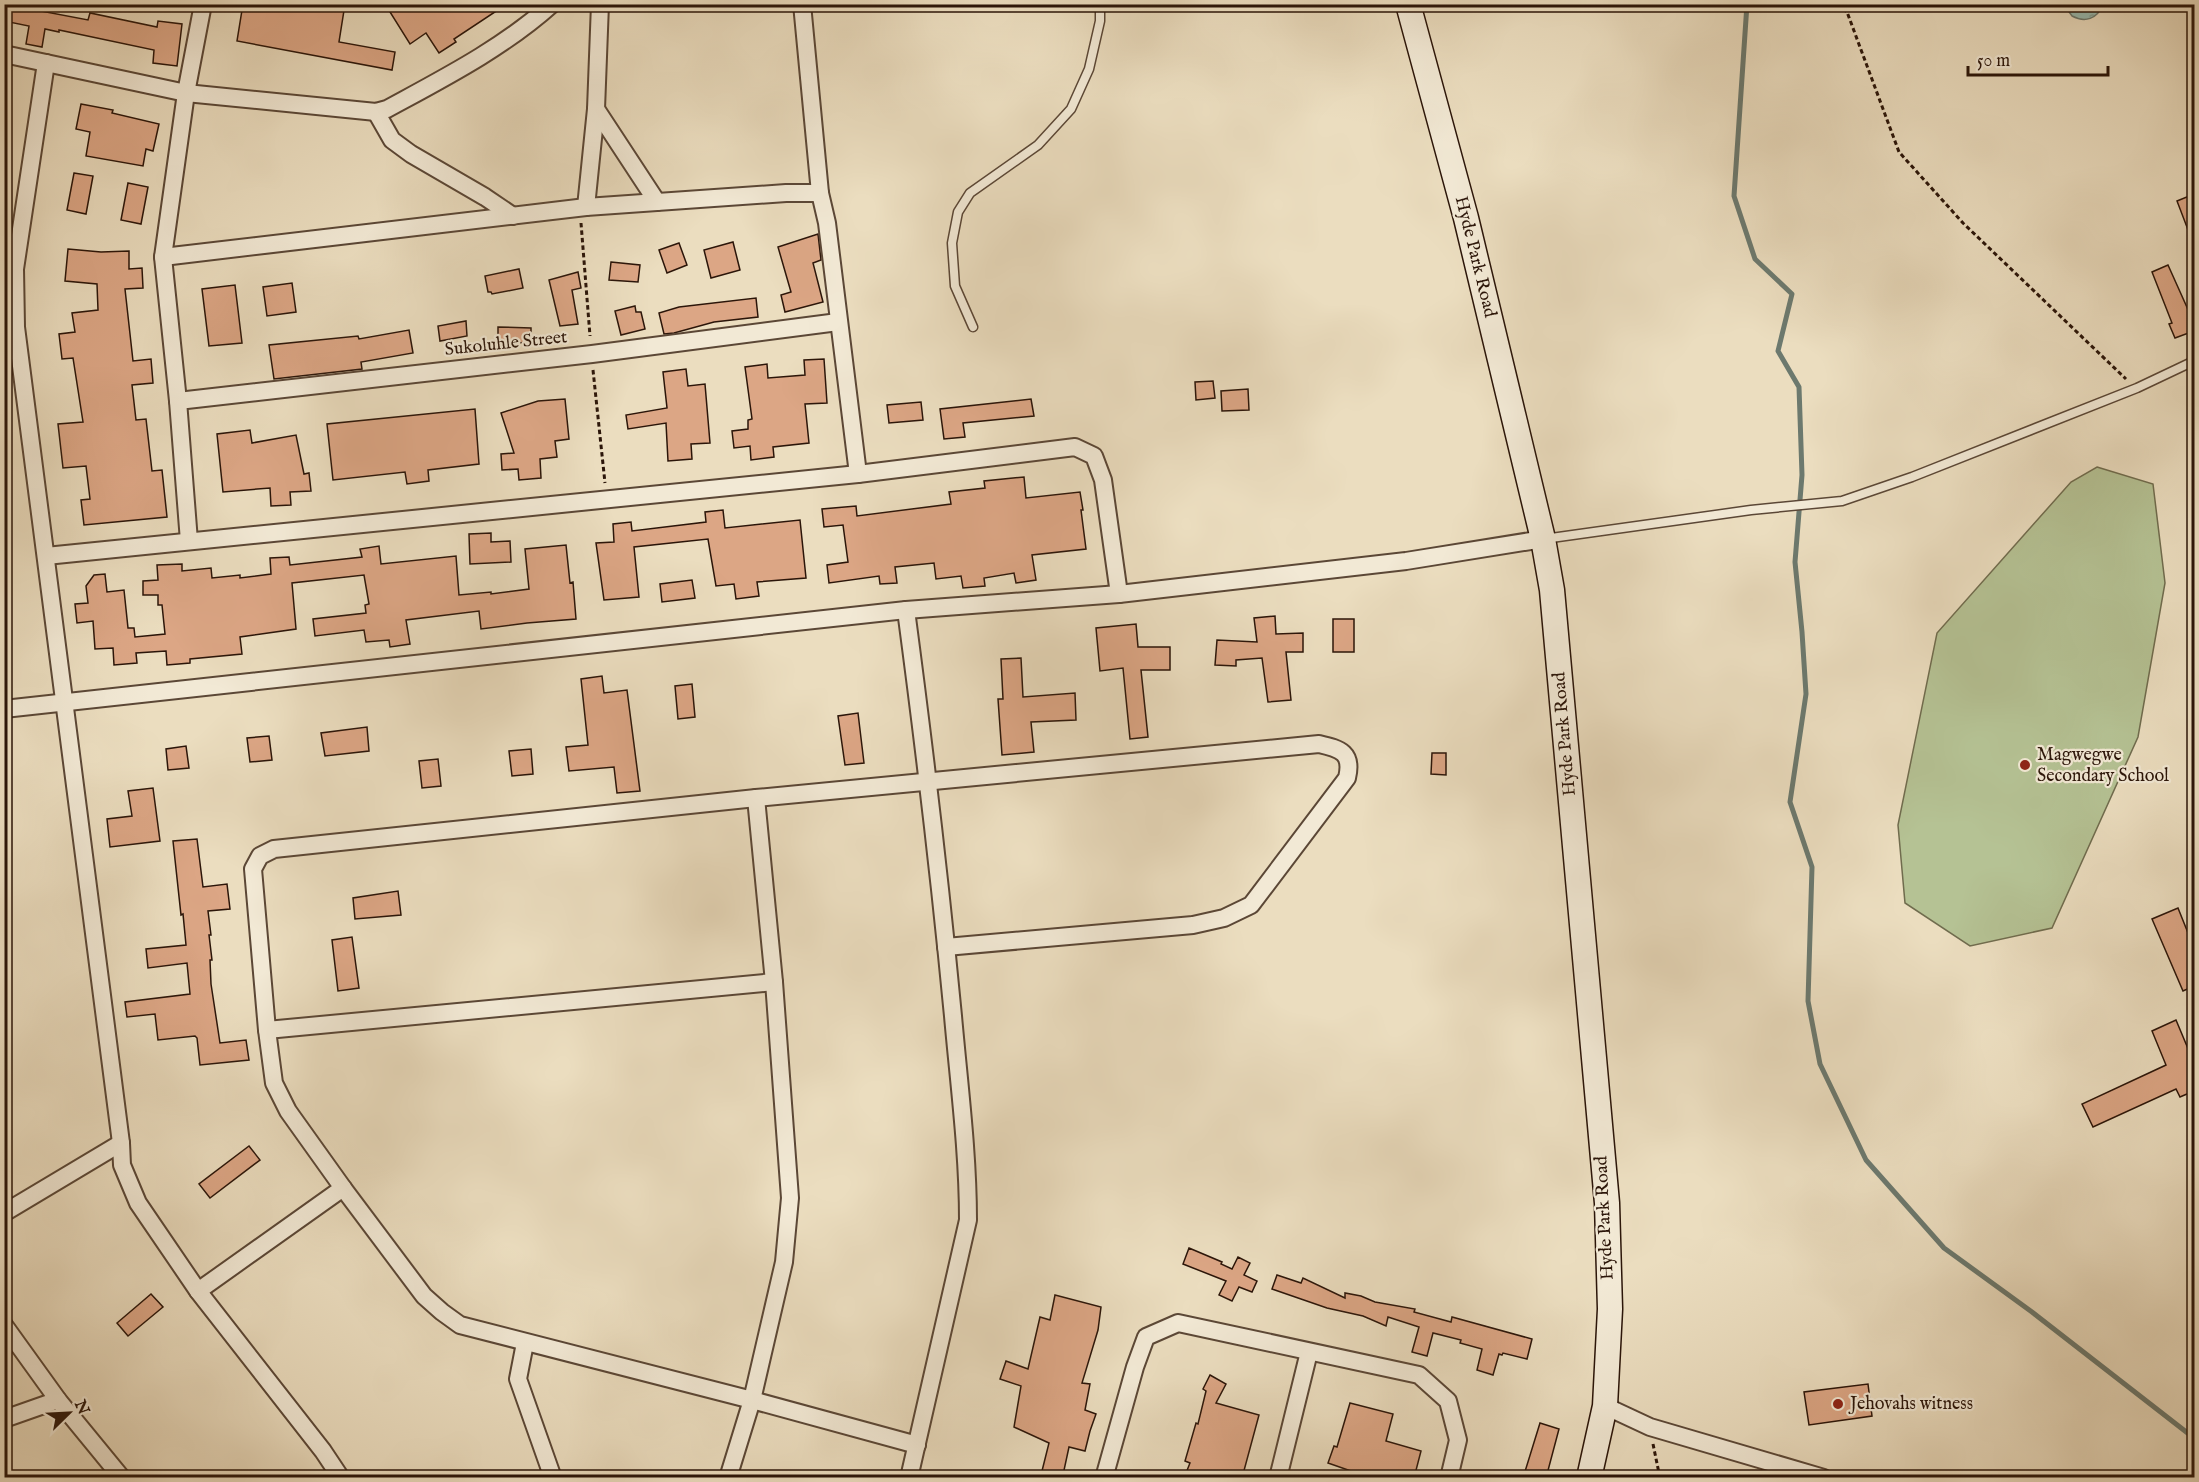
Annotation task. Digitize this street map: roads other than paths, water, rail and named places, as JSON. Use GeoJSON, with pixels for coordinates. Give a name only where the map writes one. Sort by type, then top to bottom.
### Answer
{"type":"FeatureCollection","features":[{"type":"Feature","properties":{"kind":"street"},"geometry":{"type":"LineString","coordinates":[[189,541],[178,401],[163,257],[186,93],[203,4]]}},
{"type":"Feature","properties":{"kind":"street"},"geometry":{"type":"LineString","coordinates":[[4,54],[186,93],[376,112],[387,109],[483,56],[529,25],[552,4]]}},
{"type":"Feature","properties":{"kind":"street"},"geometry":{"type":"LineString","coordinates":[[586,207],[596,109],[600,4]]}},
{"type":"Feature","properties":{"kind":"street"},"geometry":{"type":"LineString","coordinates":[[802,4],[820,193],[827,223],[858,474]]}},
{"type":"Feature","properties":{"kind":"street","name":"Hyde Park Road"},"geometry":{"type":"LineString","coordinates":[[1408,4],[1466,218],[1544,539],[1552,590],[1607,1203],[1610,1309],[1605,1406],[1589,1478]]}},
{"type":"Feature","properties":{"kind":"street"},"geometry":{"type":"LineString","coordinates":[[46,63],[15,269],[16,327],[122,1165],[138,1203],[198,1291],[323,1451],[341,1478]]}},
{"type":"Feature","properties":{"kind":"street"},"geometry":{"type":"LineString","coordinates":[[596,109],[657,202]]}},
{"type":"Feature","properties":{"kind":"street"},"geometry":{"type":"LineString","coordinates":[[376,112],[392,140],[513,216]]}},
{"type":"Feature","properties":{"kind":"street"},"geometry":{"type":"LineString","coordinates":[[163,257],[586,207],[786,193],[820,193]]}},
{"type":"Feature","properties":{"kind":"street","name":"Sukoluhle Street"},"geometry":{"type":"LineString","coordinates":[[178,401],[592,354],[838,322]]}},
{"type":"Feature","properties":{"kind":"street"},"geometry":{"type":"LineString","coordinates":[[46,556],[858,474],[1075,447],[1094,456],[1103,480],[1119,594]]}},
{"type":"Feature","properties":{"kind":"street"},"geometry":{"type":"LineString","coordinates":[[4,709],[906,610],[1119,594],[1406,561],[1544,539]]}},
{"type":"Feature","properties":{"kind":"street"},"geometry":{"type":"LineString","coordinates":[[906,610],[929,781],[968,1178],[968,1220],[909,1478]]}},
{"type":"Feature","properties":{"kind":"street"},"geometry":{"type":"LineString","coordinates":[[917,1445],[752,1400],[525,1343],[460,1324],[442,1312],[424,1296],[343,1188],[288,1111],[274,1083],[253,869],[260,855],[274,849],[756,798],[1319,744],[1337,748],[1347,756],[1350,767],[1347,778],[1251,905],[1224,918],[1193,925],[946,947]]}},
{"type":"Feature","properties":{"kind":"street"},"geometry":{"type":"LineString","coordinates":[[728,1478],[752,1400],[784,1262],[789,1198],[774,982],[756,798]]}},
{"type":"Feature","properties":{"kind":"street"},"geometry":{"type":"LineString","coordinates":[[267,1030],[774,982]]}},
{"type":"Feature","properties":{"kind":"street"},"geometry":{"type":"LineString","coordinates":[[4,1213],[121,1143]]}},
{"type":"Feature","properties":{"kind":"street"},"geometry":{"type":"LineString","coordinates":[[198,1291],[343,1188]]}},
{"type":"Feature","properties":{"kind":"street"},"geometry":{"type":"LineString","coordinates":[[1104,1478],[1135,1367],[1146,1337],[1178,1323],[1419,1375],[1448,1401],[1458,1440],[1449,1478]]}},
{"type":"Feature","properties":{"kind":"street"},"geometry":{"type":"LineString","coordinates":[[4,1325],[58,1401],[122,1478]]}},
{"type":"Feature","properties":{"kind":"street"},"geometry":{"type":"LineString","coordinates":[[525,1343],[518,1379],[553,1478]]}},
{"type":"Feature","properties":{"kind":"street"},"geometry":{"type":"LineString","coordinates":[[1278,1478],[1309,1352]]}},
{"type":"Feature","properties":{"kind":"street"},"geometry":{"type":"LineString","coordinates":[[4,1419],[58,1401]]}},
{"type":"Feature","properties":{"kind":"street"},"geometry":{"type":"LineString","coordinates":[[1605,1406],[1650,1427],[1824,1478]]}},
{"type":"Feature","properties":{"kind":"lane"},"geometry":{"type":"LineString","coordinates":[[974,327],[955,286],[952,243],[958,212],[970,193],[1038,145],[1071,108],[1089,69],[1100,21],[1100,4]]}},
{"type":"Feature","properties":{"kind":"lane"},"geometry":{"type":"LineString","coordinates":[[1544,539],[1751,510],[1842,501],[1912,477],[2136,388],[2194,361]]}},
{"type":"Feature","properties":{"kind":"water"},"geometry":{"type":"Polygon","coordinates":[[[2064,5],[2103,5],[2094,16],[2081,19],[2072,16],[2064,5]]]}},
{"type":"Feature","properties":{"kind":"waterway"},"geometry":{"type":"LineString","coordinates":[[1747,4],[1734,196],[1755,259],[1792,294],[1778,351],[1799,387],[1802,475],[1795,562],[1806,694],[1790,802],[1812,867],[1808,1001],[1820,1064],[1866,1160],[1944,1248],[2032,1312],[2194,1438]]}},
{"type":"Feature","properties":{"kind":"place","name":"Magwegwe Secondary School"},"geometry":{"type":"Point","coordinates":[2025,765]}},
{"type":"Feature","properties":{"kind":"place","name":"Jehovahs witness"},"geometry":{"type":"Point","coordinates":[1838,1404]}}]}
